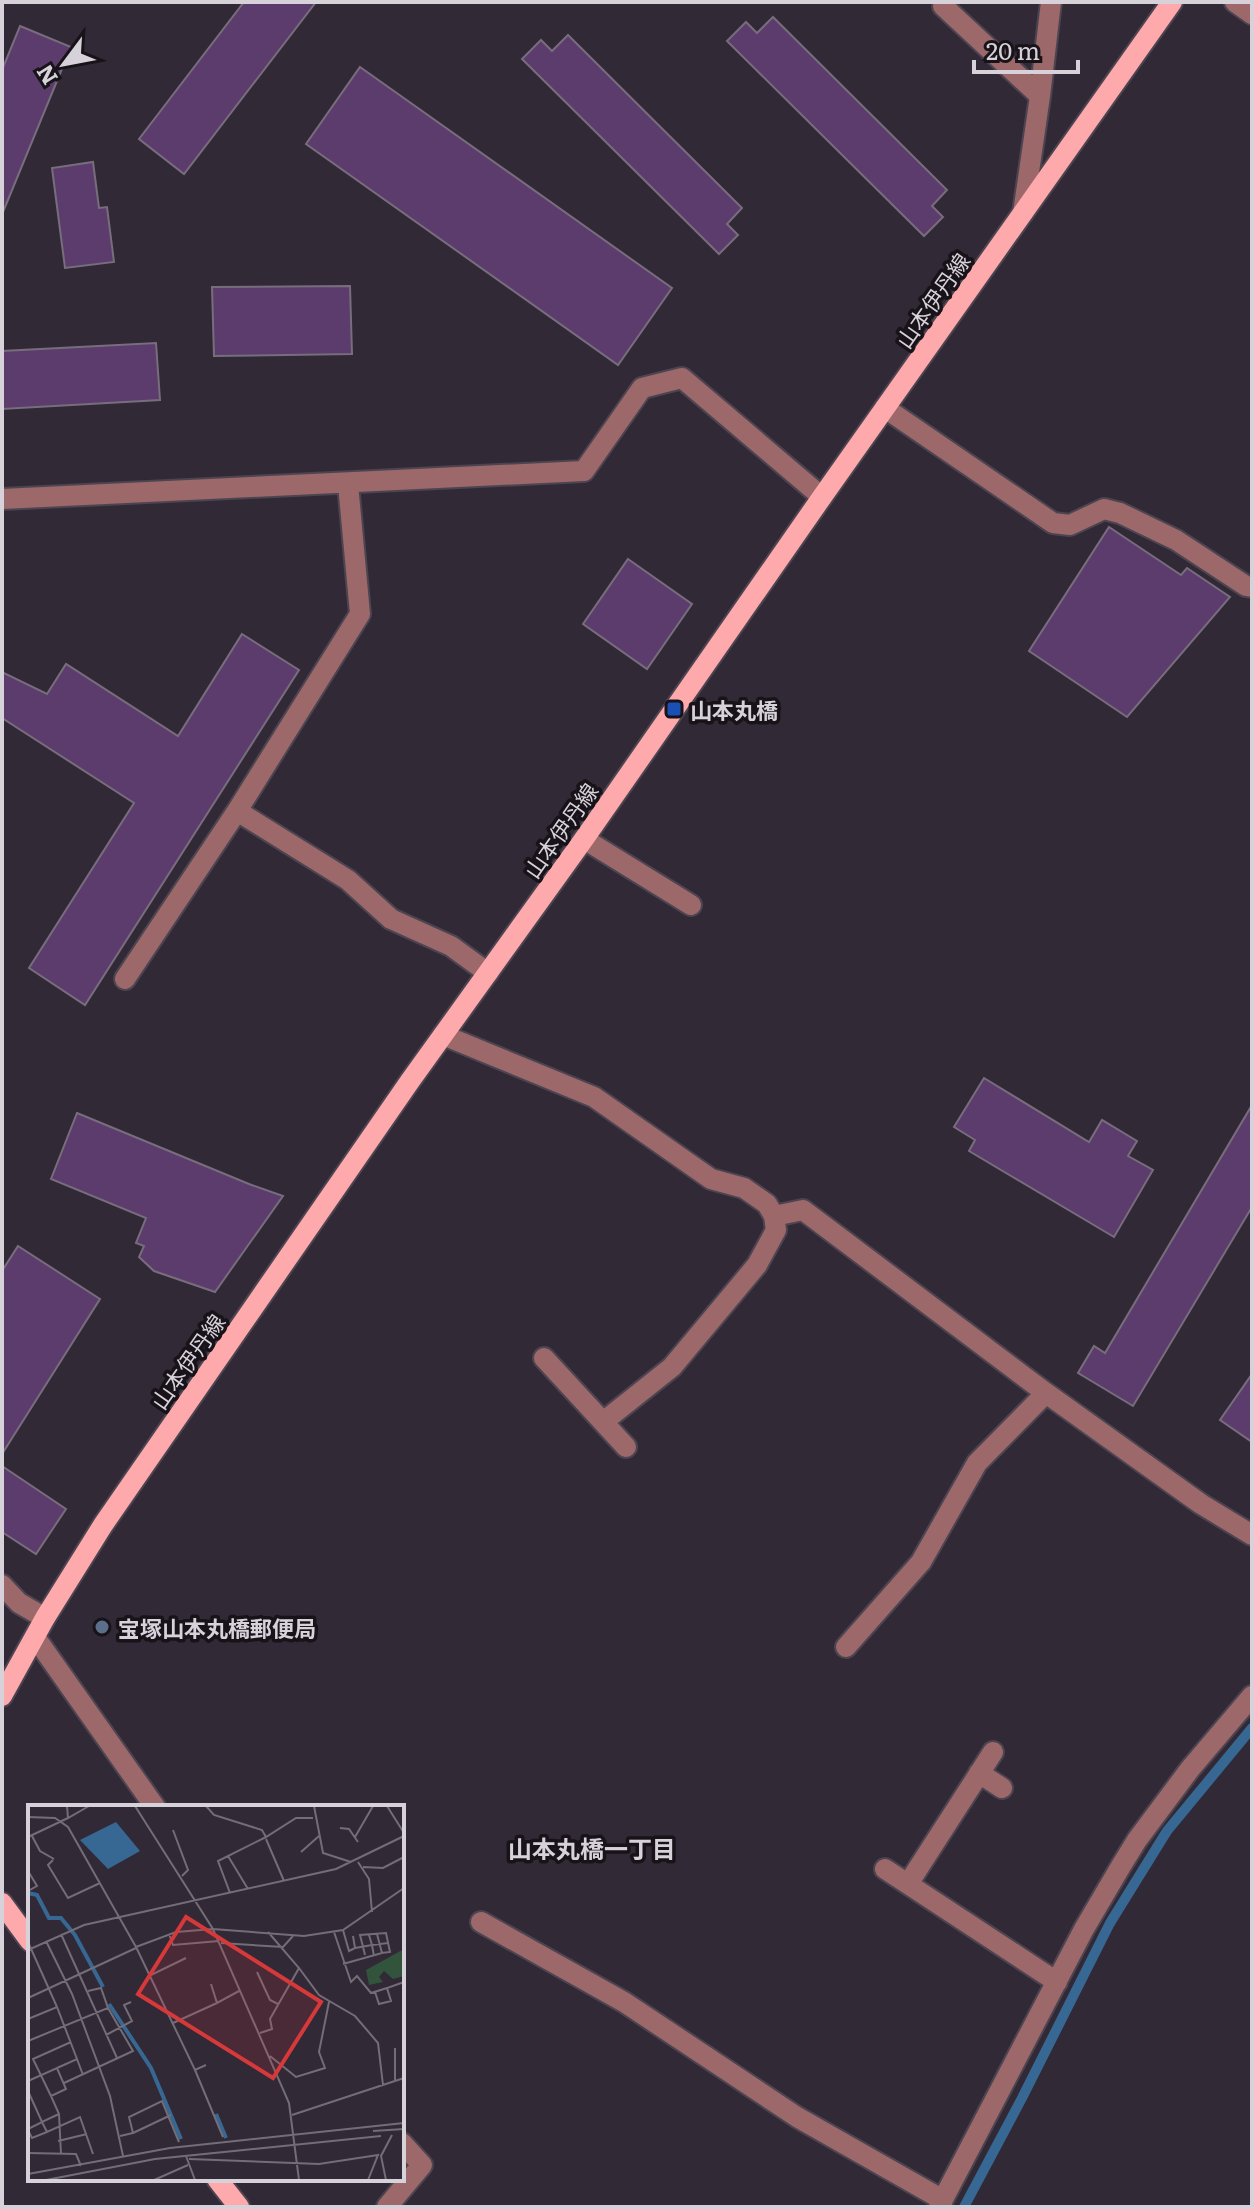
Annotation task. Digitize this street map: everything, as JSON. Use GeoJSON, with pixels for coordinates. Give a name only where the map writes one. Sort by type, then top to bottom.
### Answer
{"type":"FeatureCollection","features":[{"type":"Feature","properties":{"kind":"main road","name":"山本伊丹線"},"geometry":{"type":"LineString","coordinates":[[2,1696],[103,1525],[443,1035],[1172,2]]}},
{"type":"Feature","properties":{"kind":"main road"},"geometry":{"type":"LineString","coordinates":[[2,1903],[28,1938]]}},
{"type":"Feature","properties":{"kind":"main road"},"geometry":{"type":"LineString","coordinates":[[219,2181],[239,2207]]}},
{"type":"Feature","properties":{"kind":"street"},"geometry":{"type":"LineString","coordinates":[[1023,213],[1051,2]]}},
{"type":"Feature","properties":{"kind":"street"},"geometry":{"type":"LineString","coordinates":[[1235,2],[1252,14]]}},
{"type":"Feature","properties":{"kind":"street"},"geometry":{"type":"LineString","coordinates":[[943,6],[1040,96]]}},
{"type":"Feature","properties":{"kind":"street"},"geometry":{"type":"LineString","coordinates":[[2,499],[584,471],[642,388],[682,378],[822,497]]}},
{"type":"Feature","properties":{"kind":"street"},"geometry":{"type":"LineString","coordinates":[[885,408],[1053,523],[1070,525],[1104,509],[1120,513],[1176,540],[1252,587]]}},
{"type":"Feature","properties":{"kind":"street"},"geometry":{"type":"LineString","coordinates":[[125,979],[237,811],[360,614],[348,484]]}},
{"type":"Feature","properties":{"kind":"street"},"geometry":{"type":"LineString","coordinates":[[237,811],[348,880],[391,919],[451,946],[488,973]]}},
{"type":"Feature","properties":{"kind":"street"},"geometry":{"type":"LineString","coordinates":[[584,839],[691,905]]}},
{"type":"Feature","properties":{"kind":"street"},"geometry":{"type":"LineString","coordinates":[[443,1035],[594,1097],[711,1179],[744,1188],[767,1204],[774,1216],[776,1230],[757,1265],[672,1367],[603,1422]]}},
{"type":"Feature","properties":{"kind":"street"},"geometry":{"type":"LineString","coordinates":[[774,1216],[803,1210],[1046,1393],[1201,1504],[1252,1535]]}},
{"type":"Feature","properties":{"kind":"street"},"geometry":{"type":"LineString","coordinates":[[544,1358],[626,1447]]}},
{"type":"Feature","properties":{"kind":"street"},"geometry":{"type":"LineString","coordinates":[[846,1647],[921,1562],[977,1463],[1046,1393]]}},
{"type":"Feature","properties":{"kind":"street"},"geometry":{"type":"LineString","coordinates":[[2,1585],[40,1628],[154,1805]]}},
{"type":"Feature","properties":{"kind":"street"},"geometry":{"type":"LineString","coordinates":[[481,1922],[624,2002],[797,2117],[941,2203],[1084,1929],[1137,1840],[1190,1769],[1252,1696]]}},
{"type":"Feature","properties":{"kind":"street"},"geometry":{"type":"LineString","coordinates":[[908,1884],[993,1752]]}},
{"type":"Feature","properties":{"kind":"street"},"geometry":{"type":"LineString","coordinates":[[979,1773],[1002,1788]]}},
{"type":"Feature","properties":{"kind":"street"},"geometry":{"type":"LineString","coordinates":[[885,1869],[1057,1982]]}},
{"type":"Feature","properties":{"kind":"street"},"geometry":{"type":"LineString","coordinates":[[387,2207],[422,2165],[404,2145]]}},
{"type":"Feature","properties":{"kind":"building"},"geometry":{"type":"Polygon","coordinates":[[[244,2],[316,2],[184,174],[139,139],[244,2]]]}},
{"type":"Feature","properties":{"kind":"building"},"geometry":{"type":"Polygon","coordinates":[[[773,17],[947,190],[932,206],[943,217],[924,236],[727,41],[746,22],[757,33],[773,17]]]}},
{"type":"Feature","properties":{"kind":"building"},"geometry":{"type":"Polygon","coordinates":[[[20,26],[71,47],[3,212],[2,70],[20,26]]]}},
{"type":"Feature","properties":{"kind":"building"},"geometry":{"type":"Polygon","coordinates":[[[568,35],[742,208],[727,224],[738,235],[719,254],[522,59],[541,40],[552,51],[568,35]]]}},
{"type":"Feature","properties":{"kind":"building"},"geometry":{"type":"Polygon","coordinates":[[[360,67],[672,288],[618,365],[306,144],[360,67]]]}},
{"type":"Feature","properties":{"kind":"building"},"geometry":{"type":"Polygon","coordinates":[[[93,162],[99,208],[107,207],[114,262],[65,268],[52,168],[93,162]]]}},
{"type":"Feature","properties":{"kind":"building"},"geometry":{"type":"Polygon","coordinates":[[[350,286],[352,354],[214,356],[212,287],[350,286]]]}},
{"type":"Feature","properties":{"kind":"building"},"geometry":{"type":"Polygon","coordinates":[[[156,343],[160,400],[2,409],[2,351],[156,343]]]}},
{"type":"Feature","properties":{"kind":"building"},"geometry":{"type":"Polygon","coordinates":[[[1109,527],[1181,575],[1187,568],[1230,597],[1127,717],[1029,651],[1109,527]]]}},
{"type":"Feature","properties":{"kind":"building"},"geometry":{"type":"Polygon","coordinates":[[[628,559],[692,604],[647,669],[583,624],[628,559]]]}},
{"type":"Feature","properties":{"kind":"building"},"geometry":{"type":"Polygon","coordinates":[[[242,634],[299,670],[85,1005],[29,968],[134,803],[2,718],[2,672],[47,694],[66,664],[178,736],[242,634]]]}},
{"type":"Feature","properties":{"kind":"building"},"geometry":{"type":"Polygon","coordinates":[[[984,1078],[1089,1142],[1102,1120],[1137,1141],[1128,1156],[1153,1170],[1114,1237],[969,1151],[975,1140],[954,1127],[984,1078]]]}},
{"type":"Feature","properties":{"kind":"building"},"geometry":{"type":"Polygon","coordinates":[[[1252,1105],[1252,1207],[1133,1406],[1078,1373],[1094,1346],[1105,1353],[1252,1105]]]}},
{"type":"Feature","properties":{"kind":"building"},"geometry":{"type":"Polygon","coordinates":[[[77,1113],[283,1196],[215,1292],[154,1271],[139,1257],[144,1246],[136,1243],[146,1218],[51,1179],[77,1113]]]}},
{"type":"Feature","properties":{"kind":"building"},"geometry":{"type":"Polygon","coordinates":[[[18,1246],[100,1299],[2,1454],[2,1271],[18,1246]]]}},
{"type":"Feature","properties":{"kind":"building"},"geometry":{"type":"Polygon","coordinates":[[[1252,1374],[1252,1442],[1220,1420],[1252,1374]]]}},
{"type":"Feature","properties":{"kind":"building"},"geometry":{"type":"Polygon","coordinates":[[[2,1466],[66,1509],[36,1554],[2,1532],[2,1466]]]}},
{"type":"Feature","properties":{"kind":"waterway"},"geometry":{"type":"LineString","coordinates":[[964,2207],[1110,1923],[1167,1831],[1252,1728]]}},
{"type":"Feature","properties":{"kind":"place","name":"山本丸橋"},"geometry":{"type":"Point","coordinates":[674,709]}},
{"type":"Feature","properties":{"kind":"place","name":"宝塚山本丸橋郵便局"},"geometry":{"type":"Point","coordinates":[102,1627]}},
{"type":"Feature","properties":{"kind":"district","name":"山本丸橋一丁目"},"geometry":{"type":"Point","coordinates":[592,1847]}}]}
